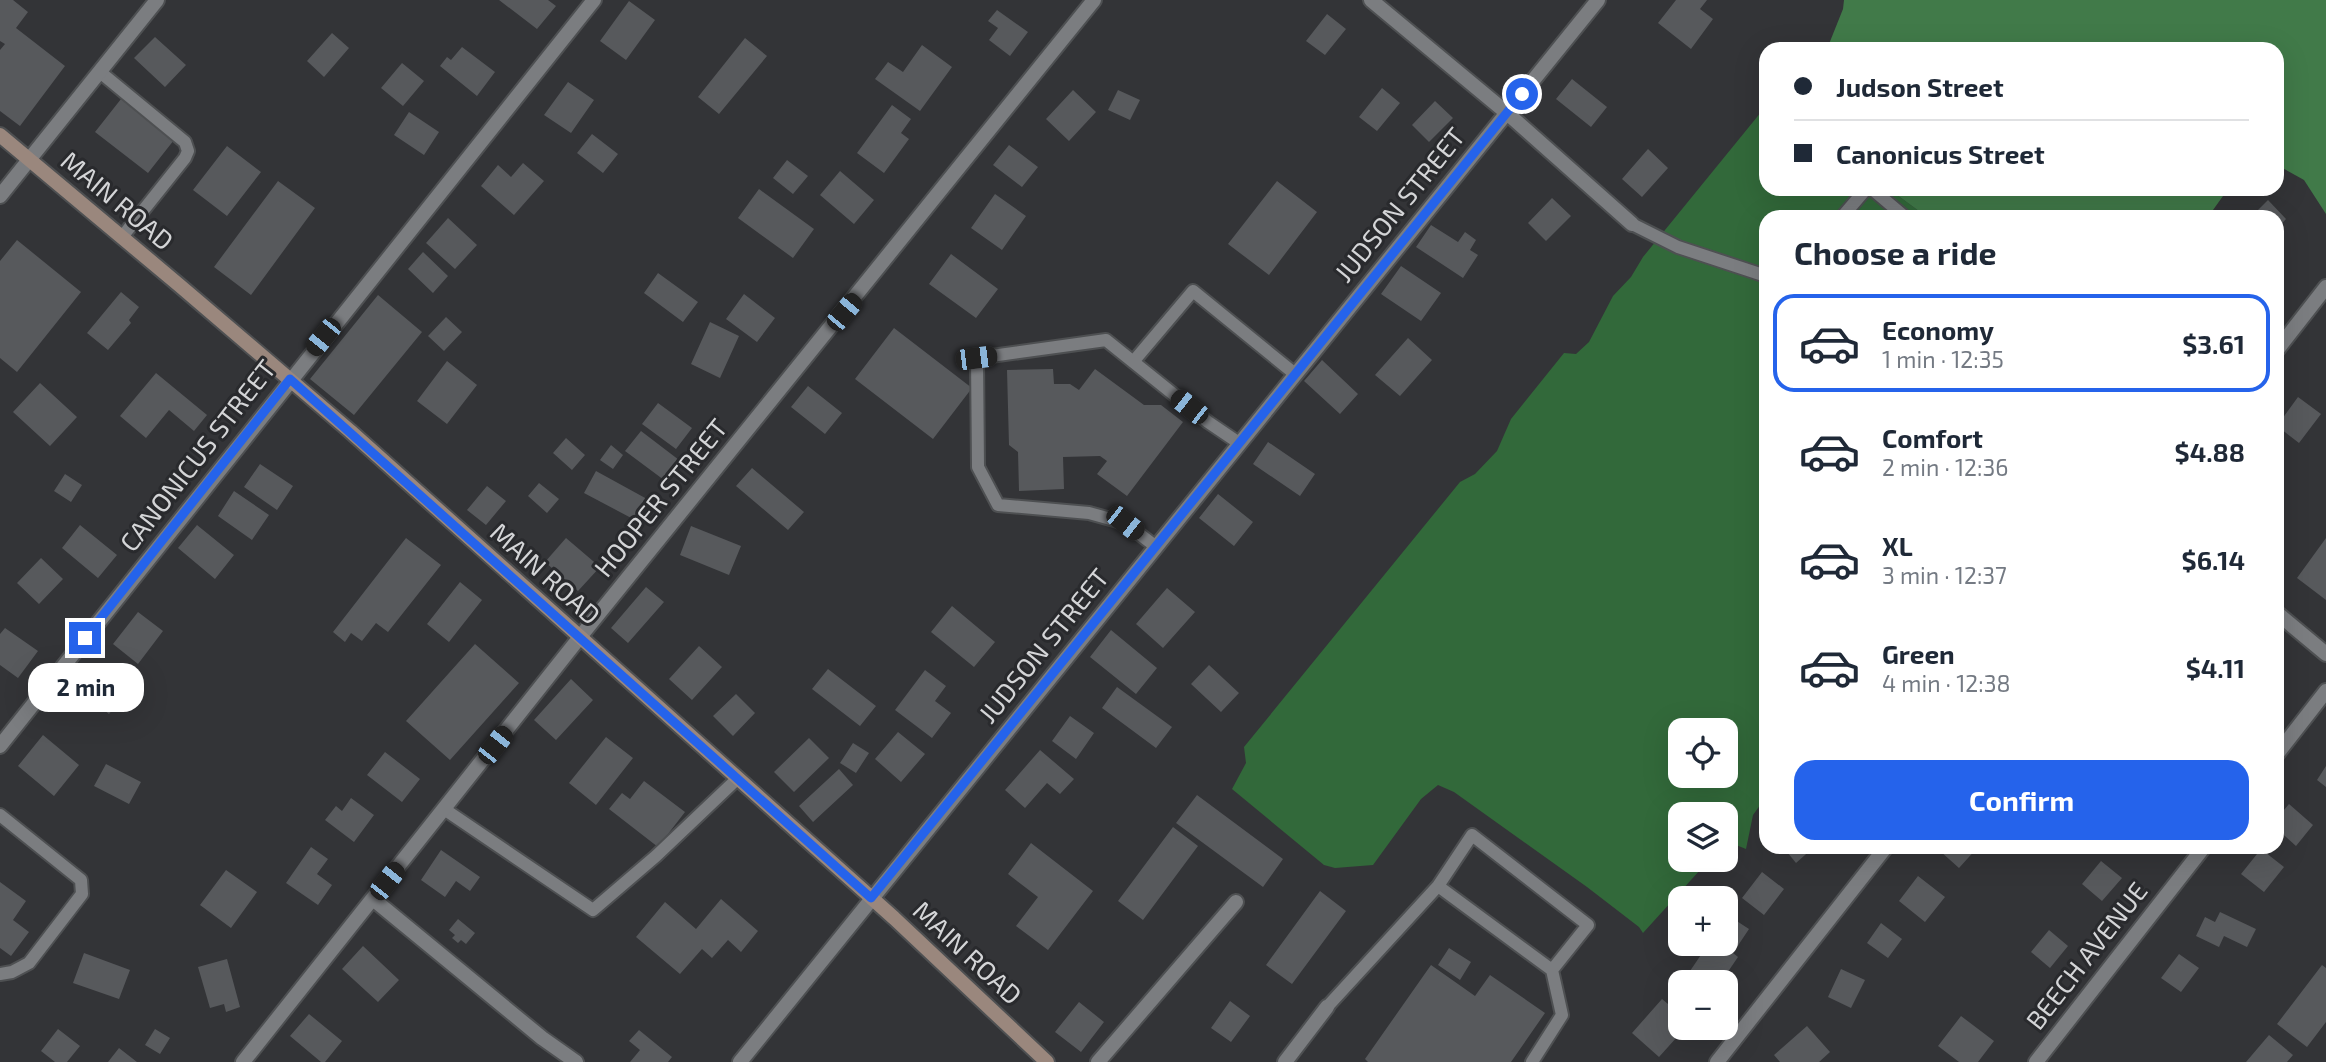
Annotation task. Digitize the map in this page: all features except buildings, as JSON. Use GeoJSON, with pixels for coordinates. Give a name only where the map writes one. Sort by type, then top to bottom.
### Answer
{"type":"FeatureCollection","features":[{"type":"Feature","properties":{"kind":"main road","name":"MAIN ROAD"},"geometry":{"type":"LineString","coordinates":[[0,135],[290,379],[871,898],[1047,1062]]}},
{"type":"Feature","properties":{"kind":"street"},"geometry":{"type":"LineString","coordinates":[[0,197],[157,0]]}},
{"type":"Feature","properties":{"kind":"street","name":"CANONICUS STREET"},"geometry":{"type":"LineString","coordinates":[[0,746],[594,0]]}},
{"type":"Feature","properties":{"kind":"street","name":"HOOPER STREET"},"geometry":{"type":"LineString","coordinates":[[243,1062],[580,637],[1094,0]]}},
{"type":"Feature","properties":{"kind":"street"},"geometry":{"type":"LineString","coordinates":[[1371,0],[1507,113],[1632,224]]}},
{"type":"Feature","properties":{"kind":"street","name":"JUDSON STREET"},"geometry":{"type":"LineString","coordinates":[[740,1062],[1598,0]]}},
{"type":"Feature","properties":{"kind":"street"},"geometry":{"type":"LineString","coordinates":[[2284,341],[2326,287]]}},
{"type":"Feature","properties":{"kind":"street"},"geometry":{"type":"LineString","coordinates":[[2284,619],[2326,654]]}},
{"type":"Feature","properties":{"kind":"street"},"geometry":{"type":"LineString","coordinates":[[2284,745],[2326,691]]}},
{"type":"Feature","properties":{"kind":"street"},"geometry":{"type":"LineString","coordinates":[[1717,1062],[1880,854]]}},
{"type":"Feature","properties":{"kind":"street","name":"BEECH AVENUE"},"geometry":{"type":"LineString","coordinates":[[2036,1062],[2199,854]]}},
{"type":"Feature","properties":{"kind":"street"},"geometry":{"type":"LineString","coordinates":[[373,899],[542,1038],[576,1062]]}},
{"type":"Feature","properties":{"kind":"street"},"geometry":{"type":"LineString","coordinates":[[1098,1062],[1236,902]]}},
{"type":"Feature","properties":{"kind":"street"},"geometry":{"type":"LineString","coordinates":[[1285,1062],[1326,1007]]}},
{"type":"Feature","properties":{"kind":"lane"},"geometry":{"type":"LineString","coordinates":[[100,72],[185,142],[188,151],[122,237]]}},
{"type":"Feature","properties":{"kind":"lane"},"geometry":{"type":"LineString","coordinates":[[1849,210],[1862,196]]}},
{"type":"Feature","properties":{"kind":"lane"},"geometry":{"type":"LineString","coordinates":[[1878,196],[1896,210]]}},
{"type":"Feature","properties":{"kind":"lane"},"geometry":{"type":"LineString","coordinates":[[1632,224],[1678,247],[1759,274]]}},
{"type":"Feature","properties":{"kind":"lane"},"geometry":{"type":"LineString","coordinates":[[1133,362],[1193,291],[1295,373]]}},
{"type":"Feature","properties":{"kind":"lane"},"geometry":{"type":"LineString","coordinates":[[1155,546],[1125,523],[1101,516],[998,505],[978,467],[976,358],[1106,340],[1208,422],[1239,443]]}},
{"type":"Feature","properties":{"kind":"lane"},"geometry":{"type":"LineString","coordinates":[[444,809],[593,910],[656,856],[737,779]]}},
{"type":"Feature","properties":{"kind":"lane"},"geometry":{"type":"LineString","coordinates":[[0,815],[82,880],[82,894],[29,963],[12,972],[0,974]]}},
{"type":"Feature","properties":{"kind":"lane"},"geometry":{"type":"LineString","coordinates":[[1326,1007],[1438,886],[1472,835],[1588,925],[1552,970]]}},
{"type":"Feature","properties":{"kind":"lane"},"geometry":{"type":"LineString","coordinates":[[1438,886],[1552,970],[1562,1015],[1532,1062]]}},
{"type":"Feature","properties":{"kind":"green space"},"geometry":{"type":"Polygon","coordinates":[[[1844,0],[2326,0],[2326,214],[2304,180],[2284,169],[2284,42],[1830,42],[1844,0]]]}},
{"type":"Feature","properties":{"kind":"green space"},"geometry":{"type":"Polygon","coordinates":[[[1759,115],[1759,196],[1898,196],[1918,210],[1759,210],[1759,807],[1753,815],[1746,849],[1738,846],[1738,802],[1668,802],[1668,872],[1698,872],[1686,886],[1668,886],[1668,905],[1643,933],[1587,887],[1454,792],[1438,785],[1421,799],[1373,865],[1335,868],[1324,865],[1232,789],[1246,763],[1244,747],[1460,482],[1475,474],[1497,451],[1511,419],[1564,353],[1576,354],[1589,342],[1613,296],[1631,277],[1643,257],[1759,115]]]}},
{"type":"Feature","properties":{"kind":"green space"},"geometry":{"type":"Polygon","coordinates":[[[1898,196],[2223,196],[2213,210],[1918,210],[1898,196]]]}},
{"type":"Feature","properties":{"kind":"route"},"geometry":{"type":"LineString","coordinates":[[85,638],[290,379],[871,898],[1522,94]]}}]}
